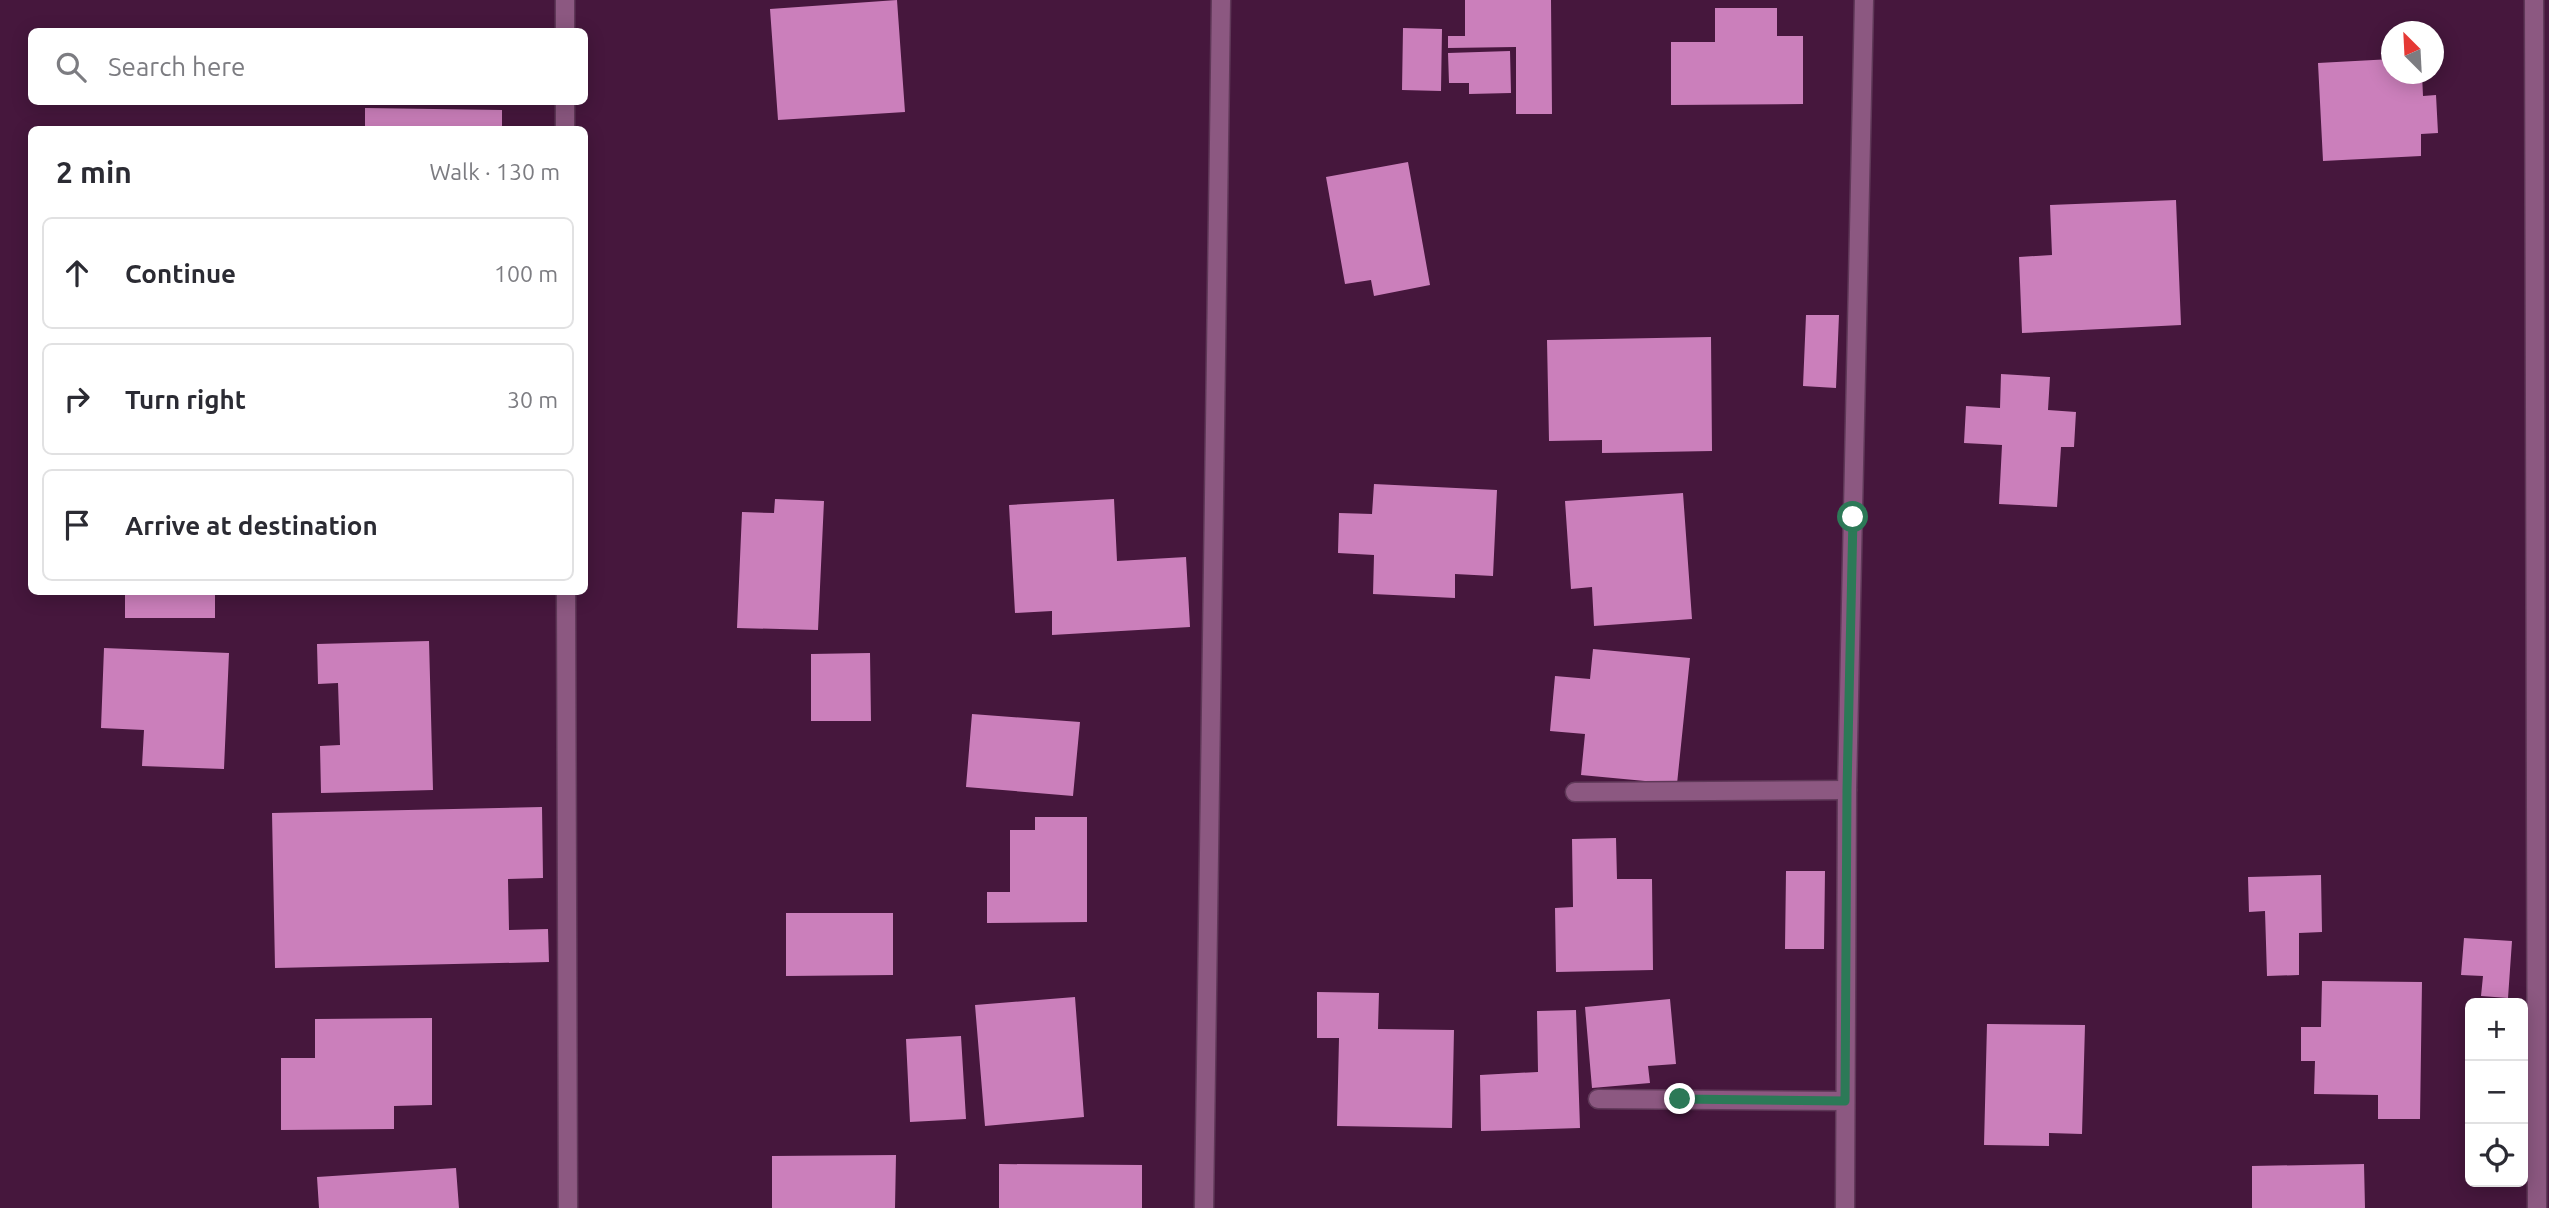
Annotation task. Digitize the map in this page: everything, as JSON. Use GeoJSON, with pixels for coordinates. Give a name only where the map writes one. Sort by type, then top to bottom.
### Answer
{"type":"FeatureCollection","features":[{"type":"Feature","properties":{"kind":"street"},"geometry":{"type":"LineString","coordinates":[[565,0],[565,28]]}},
{"type":"Feature","properties":{"kind":"street"},"geometry":{"type":"LineString","coordinates":[[1204,1208],[1221,0]]}},
{"type":"Feature","properties":{"kind":"street"},"geometry":{"type":"LineString","coordinates":[[1845,1208],[1847,790],[1864,0]]}},
{"type":"Feature","properties":{"kind":"street"},"geometry":{"type":"LineString","coordinates":[[2533,0],[2537,1208]]}},
{"type":"Feature","properties":{"kind":"street"},"geometry":{"type":"LineString","coordinates":[[565,105],[565,126]]}},
{"type":"Feature","properties":{"kind":"street"},"geometry":{"type":"LineString","coordinates":[[566,595],[568,1208]]}},
{"type":"Feature","properties":{"kind":"street"},"geometry":{"type":"LineString","coordinates":[[1575,792],[1847,790]]}},
{"type":"Feature","properties":{"kind":"street"},"geometry":{"type":"LineString","coordinates":[[1598,1099],[1845,1101]]}},
{"type":"Feature","properties":{"kind":"building"},"geometry":{"type":"Polygon","coordinates":[[[897,0],[905,112],[778,120],[770,9],[897,0]]]}},
{"type":"Feature","properties":{"kind":"building"},"geometry":{"type":"Polygon","coordinates":[[[1465,0],[1551,0],[1552,114],[1516,114],[1516,47],[1448,48],[1448,36],[1465,36],[1465,0]]]}},
{"type":"Feature","properties":{"kind":"building"},"geometry":{"type":"Polygon","coordinates":[[[1715,8],[1777,8],[1777,36],[1803,36],[1803,104],[1671,105],[1671,42],[1715,42],[1715,8]]]}},
{"type":"Feature","properties":{"kind":"building"},"geometry":{"type":"Polygon","coordinates":[[[1403,28],[1442,29],[1441,91],[1402,90],[1403,28]]]}},
{"type":"Feature","properties":{"kind":"building"},"geometry":{"type":"Polygon","coordinates":[[[1510,51],[1511,93],[1469,94],[1469,83],[1449,83],[1448,53],[1510,51]]]}},
{"type":"Feature","properties":{"kind":"building"},"geometry":{"type":"Polygon","coordinates":[[[2381,60],[2381,84],[2422,84],[2423,96],[2436,95],[2438,133],[2421,134],[2421,156],[2323,161],[2318,63],[2381,60]]]}},
{"type":"Feature","properties":{"kind":"building"},"geometry":{"type":"Polygon","coordinates":[[[365,108],[502,110],[502,126],[365,126],[365,108]]]}},
{"type":"Feature","properties":{"kind":"building"},"geometry":{"type":"Polygon","coordinates":[[[1408,162],[1430,285],[1374,296],[1371,280],[1345,284],[1326,177],[1408,162]]]}},
{"type":"Feature","properties":{"kind":"building"},"geometry":{"type":"Polygon","coordinates":[[[2176,200],[2181,325],[2022,333],[2019,257],[2052,255],[2050,205],[2176,200]]]}},
{"type":"Feature","properties":{"kind":"building"},"geometry":{"type":"Polygon","coordinates":[[[1806,315],[1839,315],[1836,388],[1803,386],[1806,315]]]}},
{"type":"Feature","properties":{"kind":"building"},"geometry":{"type":"Polygon","coordinates":[[[1711,337],[1712,451],[1602,453],[1602,440],[1549,441],[1547,340],[1711,337]]]}},
{"type":"Feature","properties":{"kind":"building"},"geometry":{"type":"Polygon","coordinates":[[[2001,374],[2050,377],[2048,410],[2076,412],[2074,447],[2061,447],[2057,507],[1999,504],[2002,445],[1964,443],[1966,406],[2000,408],[2001,374]]]}},
{"type":"Feature","properties":{"kind":"building"},"geometry":{"type":"Polygon","coordinates":[[[1374,484],[1497,490],[1493,576],[1455,574],[1455,598],[1373,594],[1374,555],[1338,553],[1339,513],[1372,514],[1374,484]]]}},
{"type":"Feature","properties":{"kind":"building"},"geometry":{"type":"Polygon","coordinates":[[[1683,493],[1692,619],[1594,626],[1592,587],[1571,589],[1565,501],[1683,493]]]}},
{"type":"Feature","properties":{"kind":"building"},"geometry":{"type":"Polygon","coordinates":[[[775,499],[824,501],[818,630],[737,628],[742,512],[774,513],[775,499]]]}},
{"type":"Feature","properties":{"kind":"building"},"geometry":{"type":"Polygon","coordinates":[[[1114,499],[1117,561],[1186,557],[1190,627],[1052,635],[1052,611],[1015,613],[1009,505],[1114,499]]]}},
{"type":"Feature","properties":{"kind":"building"},"geometry":{"type":"Polygon","coordinates":[[[125,595],[215,595],[215,618],[125,618],[125,595]]]}},
{"type":"Feature","properties":{"kind":"building"},"geometry":{"type":"Polygon","coordinates":[[[429,641],[433,790],[321,793],[320,746],[340,745],[338,683],[318,684],[317,644],[429,641]]]}},
{"type":"Feature","properties":{"kind":"building"},"geometry":{"type":"Polygon","coordinates":[[[104,648],[229,653],[224,769],[142,766],[144,730],[101,728],[104,648]]]}},
{"type":"Feature","properties":{"kind":"building"},"geometry":{"type":"Polygon","coordinates":[[[1593,649],[1690,658],[1677,784],[1581,775],[1585,734],[1550,731],[1555,676],[1590,679],[1593,649]]]}},
{"type":"Feature","properties":{"kind":"building"},"geometry":{"type":"Polygon","coordinates":[[[870,653],[871,721],[811,721],[811,654],[870,653]]]}},
{"type":"Feature","properties":{"kind":"building"},"geometry":{"type":"Polygon","coordinates":[[[972,714],[1080,722],[1073,796],[966,787],[972,714]]]}},
{"type":"Feature","properties":{"kind":"building"},"geometry":{"type":"Polygon","coordinates":[[[542,807],[543,878],[508,879],[509,930],[548,929],[549,962],[275,968],[272,813],[542,807]]]}},
{"type":"Feature","properties":{"kind":"building"},"geometry":{"type":"Polygon","coordinates":[[[1035,817],[1087,817],[1087,922],[987,923],[987,892],[1010,892],[1010,830],[1035,830],[1035,817]]]}},
{"type":"Feature","properties":{"kind":"building"},"geometry":{"type":"Polygon","coordinates":[[[1616,838],[1617,879],[1652,879],[1653,970],[1556,972],[1555,908],[1573,907],[1572,839],[1616,838]]]}},
{"type":"Feature","properties":{"kind":"building"},"geometry":{"type":"Polygon","coordinates":[[[1786,871],[1825,871],[1824,949],[1785,949],[1786,871]]]}},
{"type":"Feature","properties":{"kind":"building"},"geometry":{"type":"Polygon","coordinates":[[[2321,875],[2322,932],[2299,933],[2299,975],[2267,976],[2265,911],[2249,912],[2248,877],[2321,875]]]}},
{"type":"Feature","properties":{"kind":"building"},"geometry":{"type":"Polygon","coordinates":[[[786,913],[893,913],[893,975],[786,976],[786,913]]]}},
{"type":"Feature","properties":{"kind":"building"},"geometry":{"type":"Polygon","coordinates":[[[2464,938],[2512,941],[2508,998],[2481,996],[2483,976],[2461,975],[2464,938]]]}},
{"type":"Feature","properties":{"kind":"building"},"geometry":{"type":"Polygon","coordinates":[[[2322,981],[2422,982],[2420,1119],[2378,1119],[2378,1095],[2314,1094],[2315,1061],[2301,1061],[2301,1027],[2321,1027],[2322,981]]]}},
{"type":"Feature","properties":{"kind":"building"},"geometry":{"type":"Polygon","coordinates":[[[1317,992],[1379,993],[1378,1029],[1454,1030],[1452,1128],[1337,1126],[1339,1038],[1317,1038],[1317,992]]]}},
{"type":"Feature","properties":{"kind":"building"},"geometry":{"type":"Polygon","coordinates":[[[1075,997],[1084,1117],[985,1126],[975,1005],[1075,997]]]}},
{"type":"Feature","properties":{"kind":"building"},"geometry":{"type":"Polygon","coordinates":[[[1670,999],[1676,1064],[1648,1066],[1650,1083],[1592,1088],[1585,1007],[1670,999]]]}},
{"type":"Feature","properties":{"kind":"building"},"geometry":{"type":"Polygon","coordinates":[[[1576,1010],[1580,1128],[1481,1131],[1480,1075],[1538,1072],[1537,1011],[1576,1010]]]}},
{"type":"Feature","properties":{"kind":"building"},"geometry":{"type":"Polygon","coordinates":[[[432,1018],[432,1105],[394,1106],[394,1129],[281,1130],[281,1058],[315,1058],[315,1019],[432,1018]]]}},
{"type":"Feature","properties":{"kind":"building"},"geometry":{"type":"Polygon","coordinates":[[[1987,1024],[2085,1025],[2082,1134],[2049,1133],[2049,1146],[1984,1145],[1987,1024]]]}},
{"type":"Feature","properties":{"kind":"building"},"geometry":{"type":"Polygon","coordinates":[[[961,1036],[966,1119],[910,1122],[906,1039],[961,1036]]]}},
{"type":"Feature","properties":{"kind":"building"},"geometry":{"type":"Polygon","coordinates":[[[896,1155],[895,1208],[772,1208],[772,1156],[896,1155]]]}},
{"type":"Feature","properties":{"kind":"building"},"geometry":{"type":"Polygon","coordinates":[[[999,1164],[1142,1165],[1142,1208],[999,1208],[999,1164]]]}},
{"type":"Feature","properties":{"kind":"building"},"geometry":{"type":"Polygon","coordinates":[[[2364,1164],[2365,1208],[2252,1208],[2252,1166],[2364,1164]]]}},
{"type":"Feature","properties":{"kind":"building"},"geometry":{"type":"Polygon","coordinates":[[[456,1168],[459,1208],[319,1208],[317,1177],[456,1168]]]}},
{"type":"Feature","properties":{"kind":"route"},"geometry":{"type":"LineString","coordinates":[[1680,1099],[1845,1101],[1847,790],[1853,517]]}}]}
